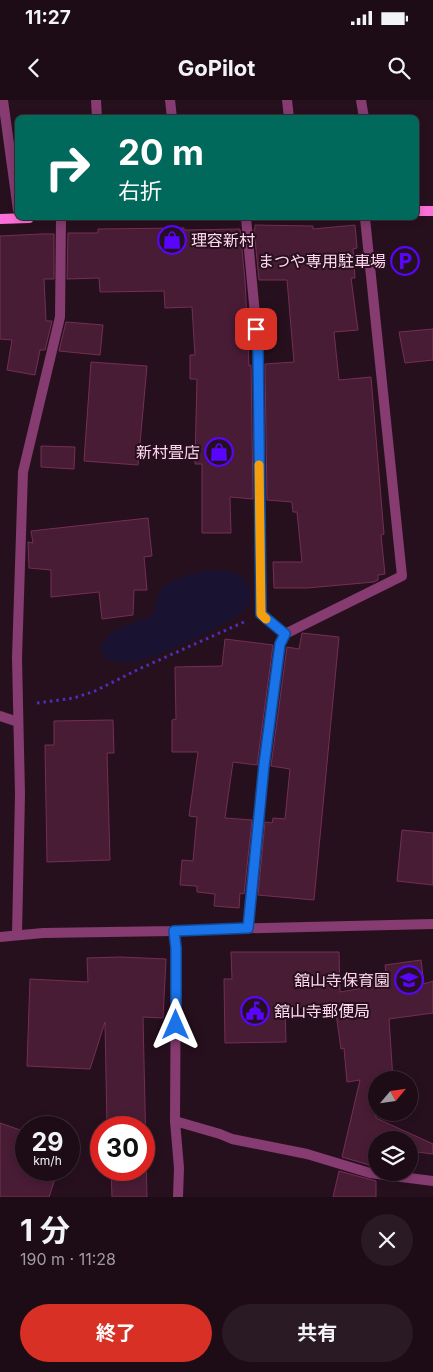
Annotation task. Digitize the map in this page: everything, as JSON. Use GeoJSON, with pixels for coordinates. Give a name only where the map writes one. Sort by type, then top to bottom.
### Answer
{"type":"FeatureCollection","features":[{"type":"Feature","properties":{"kind":"main road"},"geometry":{"type":"LineString","coordinates":[[419,212],[433,212]]}},
{"type":"Feature","properties":{"kind":"main road"},"geometry":{"type":"LineString","coordinates":[[0,219],[15,218]]}},
{"type":"Feature","properties":{"kind":"street"},"geometry":{"type":"LineString","coordinates":[[3,100],[15,188]]}},
{"type":"Feature","properties":{"kind":"street"},"geometry":{"type":"LineString","coordinates":[[96,100],[97,115]]}},
{"type":"Feature","properties":{"kind":"street"},"geometry":{"type":"LineString","coordinates":[[170,100],[172,115]]}},
{"type":"Feature","properties":{"kind":"street"},"geometry":{"type":"LineString","coordinates":[[288,100],[289,115]]}},
{"type":"Feature","properties":{"kind":"street"},"geometry":{"type":"LineString","coordinates":[[360,100],[363,115]]}},
{"type":"Feature","properties":{"kind":"street"},"geometry":{"type":"LineString","coordinates":[[17,934],[20,794],[17,658],[23,472],[60,317],[61,220]]}},
{"type":"Feature","properties":{"kind":"street"},"geometry":{"type":"LineString","coordinates":[[246,220],[258,347],[261,614],[285,634]]}},
{"type":"Feature","properties":{"kind":"street"},"geometry":{"type":"LineString","coordinates":[[248,928],[264,765],[280,644],[285,634],[402,576],[365,220]]}},
{"type":"Feature","properties":{"kind":"street"},"geometry":{"type":"LineString","coordinates":[[0,716],[18,722]]}},
{"type":"Feature","properties":{"kind":"street"},"geometry":{"type":"LineString","coordinates":[[0,937],[17,934],[433,924]]}},
{"type":"Feature","properties":{"kind":"street"},"geometry":{"type":"LineString","coordinates":[[174,931],[176,948],[175,1121],[179,1168],[178,1197]]}},
{"type":"Feature","properties":{"kind":"street"},"geometry":{"type":"LineString","coordinates":[[175,1121],[232,1139],[307,1154],[370,1173],[433,1181]]}},
{"type":"Feature","properties":{"kind":"path"},"geometry":{"type":"LineString","coordinates":[[18,705],[85,695],[139,668],[261,614]]}},
{"type":"Feature","properties":{"kind":"shaded area"},"geometry":{"type":"Polygon","coordinates":[[[210,570],[234,572],[244,578],[250,590],[250,602],[247,608],[211,631],[156,655],[132,663],[106,659],[100,648],[104,641],[112,632],[121,627],[151,616],[158,594],[162,588],[181,577],[210,570]]]}},
{"type":"Feature","properties":{"kind":"building"},"geometry":{"type":"Polygon","coordinates":[[[255,225],[313,226],[313,229],[355,225],[357,248],[353,249],[355,278],[351,278],[358,330],[334,332],[339,380],[371,377],[384,534],[381,535],[385,574],[378,575],[378,580],[374,582],[307,588],[274,588],[273,562],[302,562],[297,512],[293,512],[292,502],[267,500],[265,364],[294,362],[287,280],[259,280],[255,225]]]}},
{"type":"Feature","properties":{"kind":"building"},"geometry":{"type":"Polygon","coordinates":[[[184,228],[184,230],[240,229],[245,280],[249,366],[251,365],[253,499],[230,497],[231,533],[202,533],[202,464],[195,464],[197,379],[190,379],[190,355],[195,355],[192,307],[165,308],[164,291],[100,292],[99,278],[67,279],[68,233],[98,233],[98,229],[184,228]]]}},
{"type":"Feature","properties":{"kind":"building"},"geometry":{"type":"Polygon","coordinates":[[[54,234],[54,279],[44,279],[46,321],[52,321],[45,350],[40,350],[35,375],[7,370],[12,340],[0,339],[0,236],[54,234]]]}},
{"type":"Feature","properties":{"kind":"building"},"geometry":{"type":"Polygon","coordinates":[[[66,322],[103,325],[100,355],[59,351],[66,322]]]}},
{"type":"Feature","properties":{"kind":"building"},"geometry":{"type":"Polygon","coordinates":[[[433,329],[433,360],[405,363],[399,332],[433,329]]]}},
{"type":"Feature","properties":{"kind":"building"},"geometry":{"type":"Polygon","coordinates":[[[91,362],[147,366],[138,465],[84,461],[91,362]]]}},
{"type":"Feature","properties":{"kind":"building"},"geometry":{"type":"Polygon","coordinates":[[[41,446],[75,447],[74,469],[41,467],[41,446]]]}},
{"type":"Feature","properties":{"kind":"building"},"geometry":{"type":"Polygon","coordinates":[[[148,518],[152,556],[144,557],[147,590],[134,590],[133,615],[102,619],[99,592],[51,597],[51,570],[29,568],[28,542],[33,543],[31,531],[148,518]]]}},
{"type":"Feature","properties":{"kind":"building"},"geometry":{"type":"Polygon","coordinates":[[[302,633],[339,637],[314,900],[258,895],[265,822],[272,823],[273,818],[285,819],[290,769],[271,766],[287,647],[299,649],[302,633]]]}},
{"type":"Feature","properties":{"kind":"building"},"geometry":{"type":"Polygon","coordinates":[[[225,639],[273,645],[257,765],[233,762],[225,818],[252,820],[244,894],[240,893],[239,908],[214,906],[215,894],[197,892],[197,886],[180,885],[182,860],[193,861],[197,817],[189,816],[198,752],[172,752],[172,720],[176,719],[175,667],[222,666],[225,639]]]}},
{"type":"Feature","properties":{"kind":"building"},"geometry":{"type":"Polygon","coordinates":[[[113,720],[114,753],[107,753],[110,860],[47,862],[45,745],[54,745],[54,721],[113,720]]]}},
{"type":"Feature","properties":{"kind":"building"},"geometry":{"type":"Polygon","coordinates":[[[402,830],[433,833],[433,885],[397,881],[402,830]]]}},
{"type":"Feature","properties":{"kind":"building"},"geometry":{"type":"Polygon","coordinates":[[[231,952],[339,952],[340,992],[387,984],[385,965],[421,960],[424,984],[433,981],[433,1013],[389,1019],[392,1071],[368,1071],[368,1121],[383,1121],[404,1131],[368,1131],[368,1165],[342,1157],[360,1080],[347,1082],[344,1048],[341,1049],[335,1006],[285,1007],[286,1042],[225,1043],[224,979],[232,979],[231,952]]]}},
{"type":"Feature","properties":{"kind":"building"},"geometry":{"type":"Polygon","coordinates":[[[87,958],[166,959],[163,1018],[143,1017],[145,1116],[107,1116],[105,1022],[90,1069],[27,1066],[30,979],[88,982],[87,958]]]}},
{"type":"Feature","properties":{"kind":"building"},"geometry":{"type":"Polygon","coordinates":[[[0,1123],[15,1128],[15,1181],[54,1181],[49,1197],[0,1197],[0,1123]]]}},
{"type":"Feature","properties":{"kind":"building"},"geometry":{"type":"Polygon","coordinates":[[[418,1137],[433,1144],[433,1154],[418,1152],[418,1137]]]}},
{"type":"Feature","properties":{"kind":"building"},"geometry":{"type":"Polygon","coordinates":[[[339,1171],[368,1179],[368,1181],[376,1181],[376,1197],[333,1197],[339,1171]]]}},
{"type":"Feature","properties":{"kind":"building"},"geometry":{"type":"Polygon","coordinates":[[[111,1181],[147,1181],[147,1197],[112,1197],[111,1181]]]}},
{"type":"Feature","properties":{"kind":"slow traffic"},"geometry":{"type":"LineString","coordinates":[[259,465],[261,614],[266,619]]}},
{"type":"Feature","properties":{"kind":"place","name":"理容新村"},"geometry":{"type":"Point","coordinates":[172,240]}},
{"type":"Feature","properties":{"kind":"place","name":"まつや専用駐車場"},"geometry":{"type":"Point","coordinates":[405,261]}},
{"type":"Feature","properties":{"kind":"place","name":"新村畳店"},"geometry":{"type":"Point","coordinates":[219,452]}},
{"type":"Feature","properties":{"kind":"place","name":"舘山寺保育園"},"geometry":{"type":"Point","coordinates":[409,980]}},
{"type":"Feature","properties":{"kind":"place","name":"舘山寺郵便局"},"geometry":{"type":"Point","coordinates":[255,1011]}},
{"type":"Feature","properties":{"kind":"route"},"geometry":{"type":"LineString","coordinates":[[176,1025],[176,948],[174,931],[248,928],[264,765],[280,644],[285,634],[261,614],[258,347],[256,329]]}}]}
